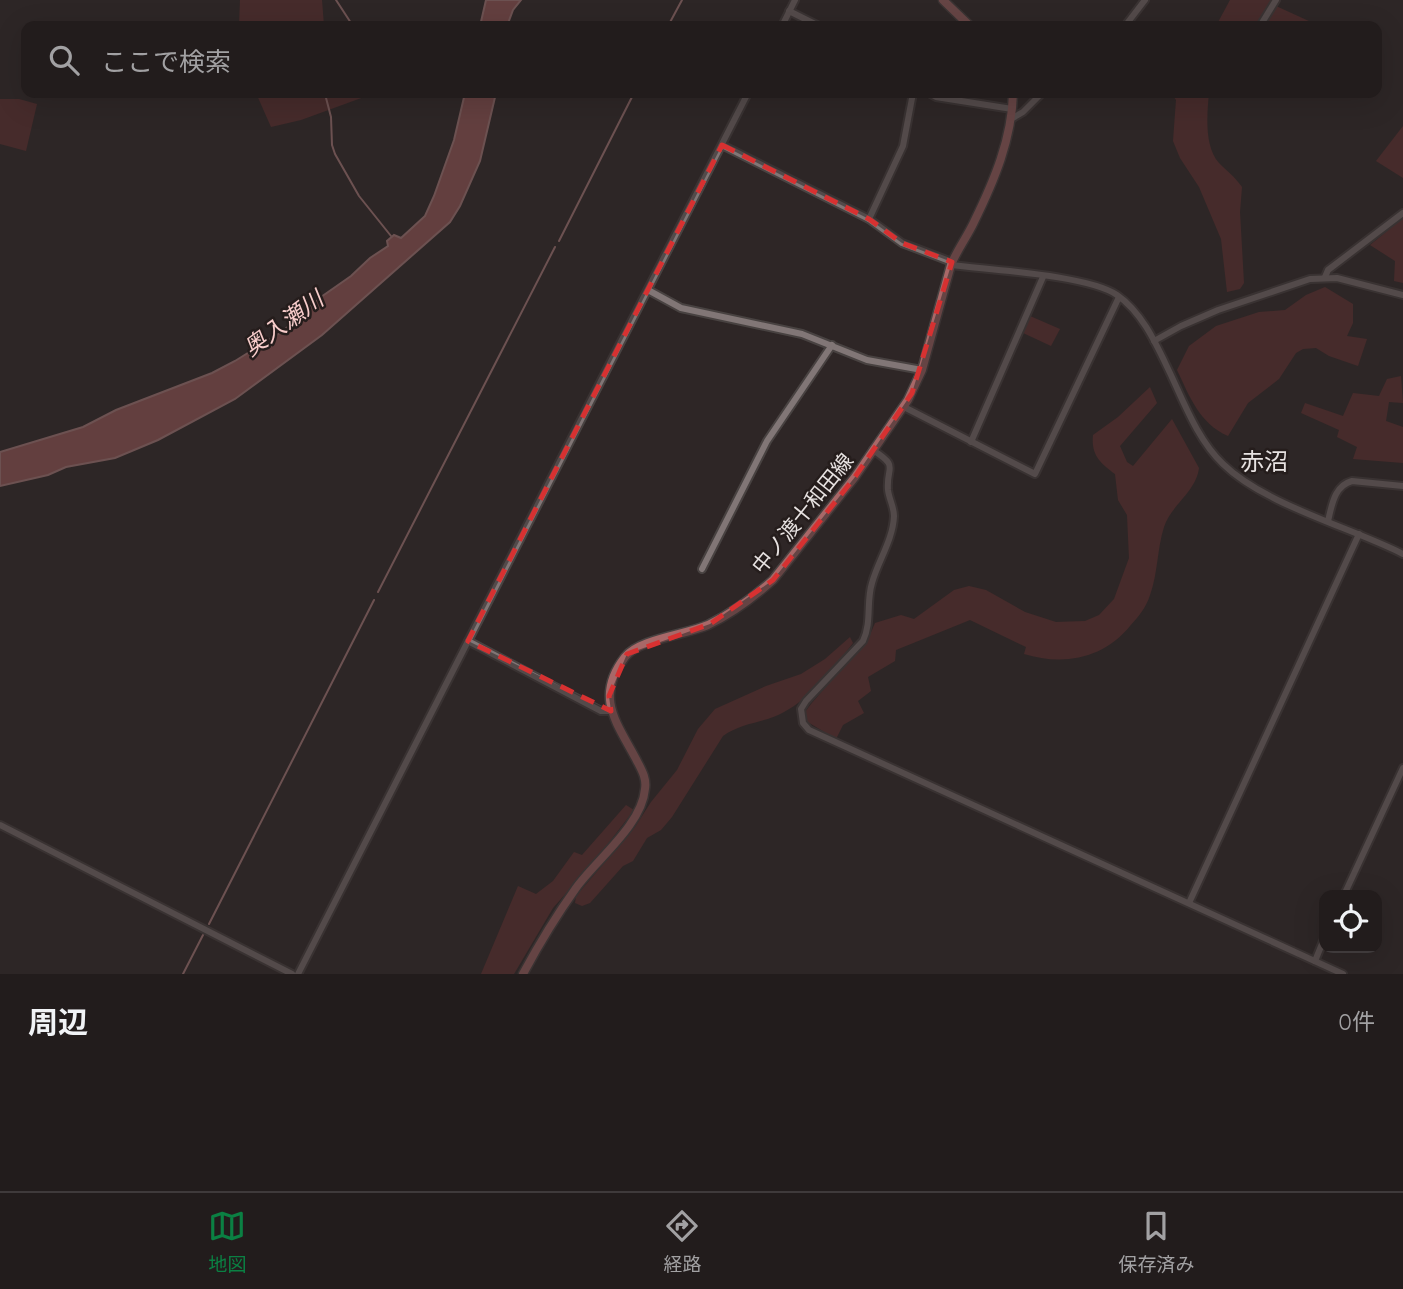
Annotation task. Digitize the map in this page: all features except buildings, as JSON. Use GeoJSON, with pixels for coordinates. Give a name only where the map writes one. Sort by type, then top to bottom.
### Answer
{"type":"FeatureCollection","features":[{"type":"Feature","properties":{"kind":"main road"},"geometry":{"type":"LineString","coordinates":[[943,0],[965,21]]}},
{"type":"Feature","properties":{"kind":"main road","name":"中ノ渡十和田線"},"geometry":{"type":"LineString","coordinates":[[611,711],[609,696],[616,674],[627,654],[642,645],[685,634],[710,624],[764,588],[855,477],[904,407],[922,370],[952,263],[975,222],[1001,160],[1011,119],[1013,98]]}},
{"type":"Feature","properties":{"kind":"main road"},"geometry":{"type":"LineString","coordinates":[[523,974],[560,911],[630,823],[643,800],[646,788],[644,775],[611,711]]}},
{"type":"Feature","properties":{"kind":"street"},"geometry":{"type":"LineString","coordinates":[[784,21],[795,0]]}},
{"type":"Feature","properties":{"kind":"street"},"geometry":{"type":"LineString","coordinates":[[1129,21],[1145,0]]}},
{"type":"Feature","properties":{"kind":"street"},"geometry":{"type":"LineString","coordinates":[[1263,21],[1276,0]]}},
{"type":"Feature","properties":{"kind":"street"},"geometry":{"type":"LineString","coordinates":[[789,11],[809,21]]}},
{"type":"Feature","properties":{"kind":"street"},"geometry":{"type":"LineString","coordinates":[[298,974],[746,98]]}},
{"type":"Feature","properties":{"kind":"street"},"geometry":{"type":"LineString","coordinates":[[869,219],[903,146],[912,98]]}},
{"type":"Feature","properties":{"kind":"street"},"geometry":{"type":"LineString","coordinates":[[942,98],[1012,109]]}},
{"type":"Feature","properties":{"kind":"street"},"geometry":{"type":"LineString","coordinates":[[1011,119],[1023,113],[1037,98]]}},
{"type":"Feature","properties":{"kind":"street"},"geometry":{"type":"LineString","coordinates":[[722,145],[869,219],[902,243],[952,263],[1091,284],[1119,297],[1133,311],[1154,341],[1194,424],[1208,447],[1223,464],[1256,488],[1403,554]]}},
{"type":"Feature","properties":{"kind":"street"},"geometry":{"type":"LineString","coordinates":[[1325,277],[1328,270],[1403,213]]}},
{"type":"Feature","properties":{"kind":"street"},"geometry":{"type":"LineString","coordinates":[[971,442],[1043,276]]}},
{"type":"Feature","properties":{"kind":"street"},"geometry":{"type":"LineString","coordinates":[[1154,341],[1181,326],[1298,281],[1325,277],[1403,295]]}},
{"type":"Feature","properties":{"kind":"street"},"geometry":{"type":"LineString","coordinates":[[648,290],[681,308],[803,334],[867,360],[922,370]]}},
{"type":"Feature","properties":{"kind":"street"},"geometry":{"type":"LineString","coordinates":[[904,407],[1035,474],[1119,297]]}},
{"type":"Feature","properties":{"kind":"street"},"geometry":{"type":"LineString","coordinates":[[702,569],[767,441],[832,345]]}},
{"type":"Feature","properties":{"kind":"street"},"geometry":{"type":"LineString","coordinates":[[873,450],[891,465],[888,488],[894,514],[886,547],[872,582],[868,630],[863,641],[801,709],[803,723],[809,730],[1343,974]]}},
{"type":"Feature","properties":{"kind":"street"},"geometry":{"type":"LineString","coordinates":[[1328,521],[1336,493],[1345,482],[1403,486]]}},
{"type":"Feature","properties":{"kind":"street"},"geometry":{"type":"LineString","coordinates":[[1189,903],[1359,534]]}},
{"type":"Feature","properties":{"kind":"street"},"geometry":{"type":"LineString","coordinates":[[468,641],[600,711],[611,711]]}},
{"type":"Feature","properties":{"kind":"street"},"geometry":{"type":"LineString","coordinates":[[1347,890],[1403,768]]}},
{"type":"Feature","properties":{"kind":"street"},"geometry":{"type":"LineString","coordinates":[[0,825],[292,974]]}},
{"type":"Feature","properties":{"kind":"street"},"geometry":{"type":"LineString","coordinates":[[1315,961],[1319,951]]}},
{"type":"Feature","properties":{"kind":"highlighted area"},"geometry":{"type":"Polygon","coordinates":[[[722,145],[869,219],[902,243],[952,262],[912,393],[855,477],[773,580],[710,624],[627,654],[609,696],[611,711],[468,641],[722,145]]]}},
{"type":"Feature","properties":{"kind":"shaded area"},"geometry":{"type":"Polygon","coordinates":[[[240,0],[322,0],[324,21],[239,21],[240,0]]]}},
{"type":"Feature","properties":{"kind":"shaded area"},"geometry":{"type":"Polygon","coordinates":[[[486,0],[521,0],[509,21],[481,21],[486,0]]]}},
{"type":"Feature","properties":{"kind":"shaded area"},"geometry":{"type":"Polygon","coordinates":[[[1230,0],[1271,0],[1259,21],[1219,21],[1230,0]]]}},
{"type":"Feature","properties":{"kind":"shaded area"},"geometry":{"type":"Polygon","coordinates":[[[1276,6],[1309,21],[1268,21],[1276,6]]]}},
{"type":"Feature","properties":{"kind":"shaded area"},"geometry":{"type":"Polygon","coordinates":[[[258,98],[361,98],[301,120],[271,127],[258,98]]]}},
{"type":"Feature","properties":{"kind":"shaded area"},"geometry":{"type":"Polygon","coordinates":[[[464,98],[495,98],[480,161],[450,222],[322,335],[235,399],[158,440],[115,458],[66,467],[48,475],[0,486],[0,452],[83,427],[116,410],[212,373],[283,331],[321,297],[388,246],[387,241],[394,235],[401,238],[425,216],[454,140],[464,98]]]}},
{"type":"Feature","properties":{"kind":"shaded area"},"geometry":{"type":"Polygon","coordinates":[[[1175,98],[1209,98],[1208,130],[1211,148],[1219,163],[1242,187],[1240,212],[1244,283],[1240,289],[1227,292],[1221,239],[1199,187],[1180,158],[1173,141],[1175,98]]]}},
{"type":"Feature","properties":{"kind":"shaded area"},"geometry":{"type":"Polygon","coordinates":[[[0,99],[19,99],[37,104],[26,151],[0,144],[0,99]]]}},
{"type":"Feature","properties":{"kind":"shaded area"},"geometry":{"type":"Polygon","coordinates":[[[1403,126],[1403,178],[1376,161],[1403,126]]]}},
{"type":"Feature","properties":{"kind":"shaded area"},"geometry":{"type":"Polygon","coordinates":[[[1403,218],[1403,283],[1394,281],[1395,261],[1370,245],[1403,218]]]}},
{"type":"Feature","properties":{"kind":"shaded area"},"geometry":{"type":"Polygon","coordinates":[[[1325,287],[1353,304],[1353,323],[1347,336],[1367,339],[1358,366],[1329,356],[1316,348],[1303,349],[1296,353],[1279,379],[1248,403],[1228,436],[1218,431],[1196,408],[1177,370],[1189,346],[1216,326],[1259,312],[1285,310],[1306,295],[1325,287]]]}},
{"type":"Feature","properties":{"kind":"shaded area"},"geometry":{"type":"Polygon","coordinates":[[[1030,316],[1060,329],[1051,346],[1021,332],[1030,316]]]}},
{"type":"Feature","properties":{"kind":"shaded area"},"geometry":{"type":"Polygon","coordinates":[[[1401,376],[1403,403],[1389,402],[1386,421],[1403,427],[1403,463],[1353,459],[1357,447],[1337,437],[1339,430],[1301,413],[1305,403],[1343,416],[1353,393],[1379,396],[1387,379],[1401,376]]]}},
{"type":"Feature","properties":{"kind":"shaded area"},"geometry":{"type":"Polygon","coordinates":[[[1150,387],[1157,403],[1120,446],[1127,462],[1133,466],[1172,419],[1199,468],[1193,484],[1167,519],[1155,578],[1146,604],[1119,637],[1108,646],[1082,657],[1039,658],[1024,654],[1026,647],[970,620],[896,650],[895,661],[868,677],[871,691],[858,701],[864,713],[843,725],[836,739],[806,721],[805,712],[869,637],[875,623],[901,615],[914,619],[954,590],[969,586],[986,590],[1025,612],[1056,622],[1085,621],[1099,615],[1114,599],[1129,558],[1127,515],[1118,500],[1115,474],[1095,453],[1093,435],[1118,417],[1150,387]]]}},
{"type":"Feature","properties":{"kind":"shaded area"},"geometry":{"type":"Polygon","coordinates":[[[850,637],[853,643],[822,681],[803,699],[777,716],[738,728],[723,736],[661,830],[647,838],[633,861],[623,866],[590,903],[582,906],[575,903],[576,896],[635,827],[677,770],[698,729],[715,709],[801,674],[825,659],[850,637]]]}},
{"type":"Feature","properties":{"kind":"shaded area"},"geometry":{"type":"Polygon","coordinates":[[[626,805],[634,810],[553,908],[514,974],[481,974],[518,886],[536,894],[553,881],[574,852],[582,855],[626,805]]]}},
{"type":"Feature","properties":{"kind":"waterway"},"geometry":{"type":"LineString","coordinates":[[336,0],[350,21]]}},
{"type":"Feature","properties":{"kind":"waterway"},"geometry":{"type":"LineString","coordinates":[[671,21],[682,0]]}},
{"type":"Feature","properties":{"kind":"waterway"},"geometry":{"type":"LineString","coordinates":[[326,98],[335,154],[359,196],[391,236]]}},
{"type":"Feature","properties":{"kind":"waterway"},"geometry":{"type":"LineString","coordinates":[[559,241],[631,98]]}},
{"type":"Feature","properties":{"kind":"waterway"},"geometry":{"type":"LineString","coordinates":[[378,592],[555,247]]}},
{"type":"Feature","properties":{"kind":"waterway"},"geometry":{"type":"LineString","coordinates":[[209,924],[374,600]]}},
{"type":"Feature","properties":{"kind":"waterway"},"geometry":{"type":"LineString","coordinates":[[183,974],[203,935]]}},
{"type":"Feature","properties":{"kind":"district","name":"赤沼"},"geometry":{"type":"Point","coordinates":[1264,461]}},
{"type":"Feature","properties":{"kind":"water label","name":"奥入瀬川"},"geometry":{"type":"Point","coordinates":[283,323]}}]}
